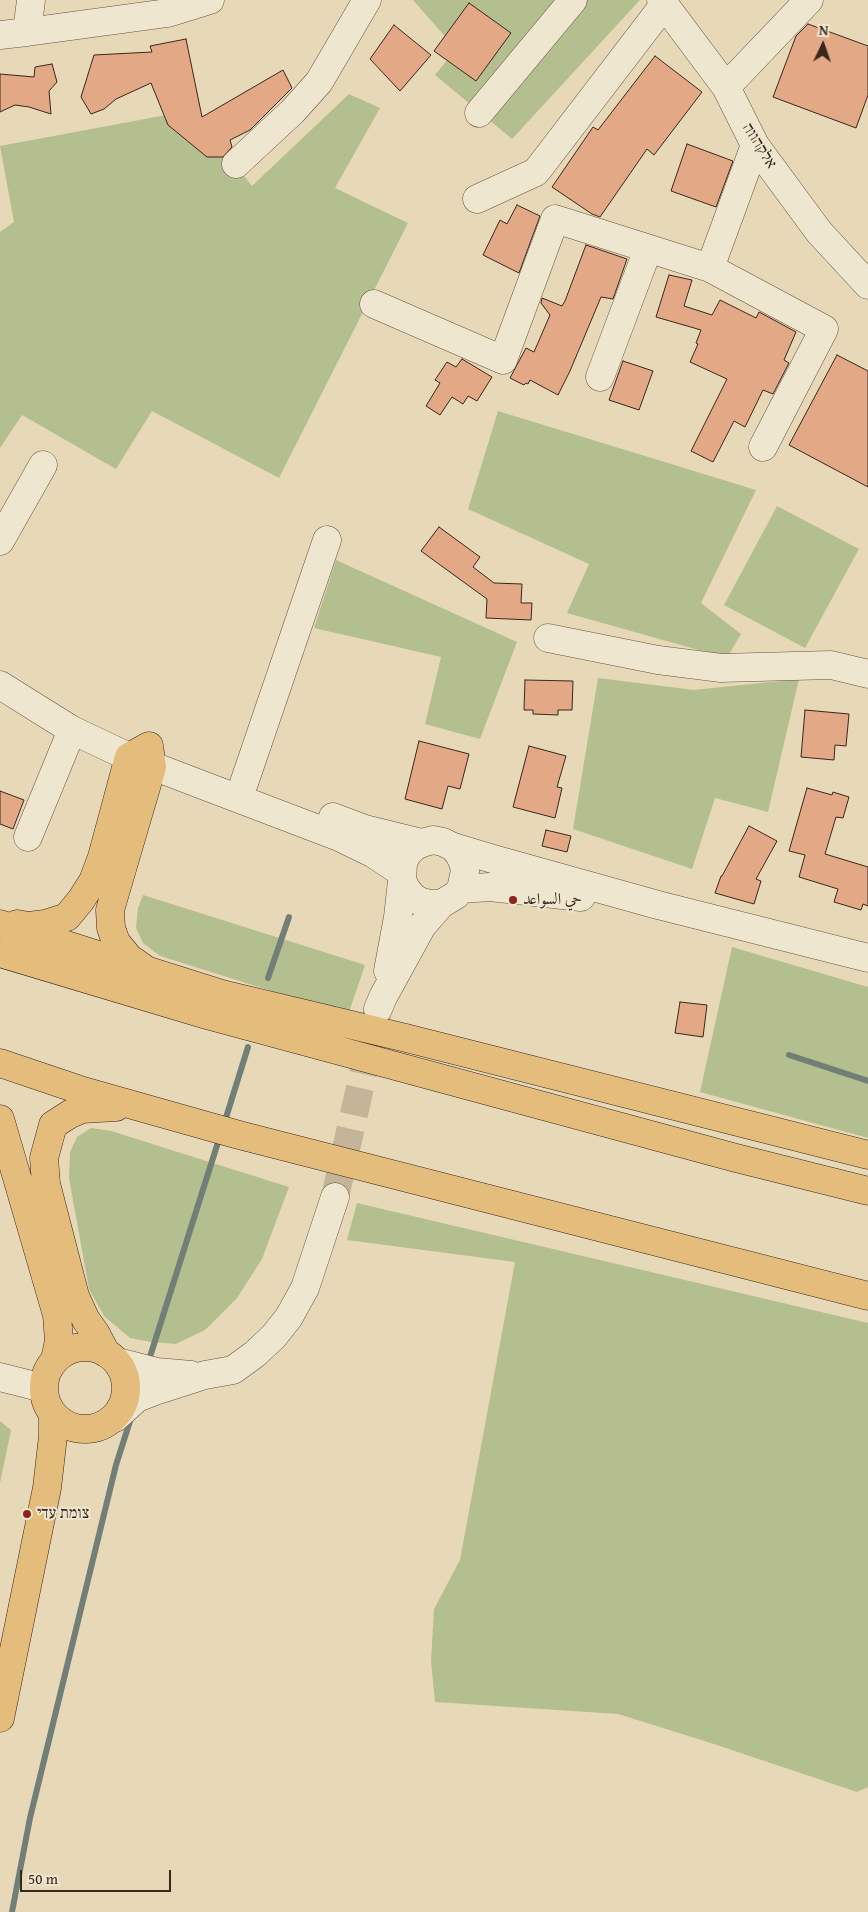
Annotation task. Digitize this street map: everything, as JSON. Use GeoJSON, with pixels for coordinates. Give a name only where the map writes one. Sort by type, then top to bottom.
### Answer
{"type":"FeatureCollection","features":[{"type":"Feature","properties":{"kind":"main road"},"geometry":{"type":"LineString","coordinates":[[0,923],[29,926],[45,924],[67,917],[93,881],[143,757]]}},
{"type":"Feature","properties":{"kind":"main road"},"geometry":{"type":"LineString","coordinates":[[143,757],[110,910],[111,928],[116,942],[129,958],[147,971]]}},
{"type":"Feature","properties":{"kind":"main road"},"geometry":{"type":"LineString","coordinates":[[0,923],[222,994],[416,1040],[868,1155]]}},
{"type":"Feature","properties":{"kind":"main road"},"geometry":{"type":"LineString","coordinates":[[0,953],[207,1015],[736,1158],[868,1191]]}},
{"type":"Feature","properties":{"kind":"main road"},"geometry":{"type":"LineString","coordinates":[[0,1063],[82,1091],[239,1136],[868,1296]]}},
{"type":"Feature","properties":{"kind":"main road"},"geometry":{"type":"LineString","coordinates":[[47,1488],[71,1446],[104,1424],[122,1408],[127,1384],[124,1373],[86,1320],[75,1296],[46,1184],[44,1158],[53,1125],[70,1114],[82,1110],[145,1109]]}},
{"type":"Feature","properties":{"kind":"main road"},"geometry":{"type":"LineString","coordinates":[[0,1119],[57,1315],[59,1341],[55,1360]]}},
{"type":"Feature","properties":{"kind":"main road"},"geometry":{"type":"LineString","coordinates":[[104,1424],[82,1430],[71,1428],[62,1423],[53,1415],[46,1403],[44,1388],[49,1368],[55,1360],[66,1352],[79,1347],[94,1348],[112,1357]]}},
{"type":"Feature","properties":{"kind":"main road"},"geometry":{"type":"LineString","coordinates":[[0,1718],[47,1488],[53,1436],[53,1415]]}},
{"type":"Feature","properties":{"kind":"street"},"geometry":{"type":"LineString","coordinates":[[27,32],[31,0]]}},
{"type":"Feature","properties":{"kind":"street"},"geometry":{"type":"LineString","coordinates":[[0,35],[168,13],[210,0]]}},
{"type":"Feature","properties":{"kind":"street"},"geometry":{"type":"LineString","coordinates":[[236,164],[294,111],[319,82],[367,0]]}},
{"type":"Feature","properties":{"kind":"street"},"geometry":{"type":"LineString","coordinates":[[479,113],[572,0]]}},
{"type":"Feature","properties":{"kind":"street"},"geometry":{"type":"LineString","coordinates":[[726,88],[809,0]]}},
{"type":"Feature","properties":{"kind":"street"},"geometry":{"type":"LineString","coordinates":[[477,199],[536,172],[662,2]]}},
{"type":"Feature","properties":{"kind":"street","name":"אלקהווה"},"geometry":{"type":"LineString","coordinates":[[662,2],[726,88],[754,145],[819,232],[868,285]]}},
{"type":"Feature","properties":{"kind":"street"},"geometry":{"type":"LineString","coordinates":[[710,268],[754,145]]}},
{"type":"Feature","properties":{"kind":"street"},"geometry":{"type":"LineString","coordinates":[[374,304],[502,360],[555,219],[710,268],[824,329],[763,447]]}},
{"type":"Feature","properties":{"kind":"street"},"geometry":{"type":"LineString","coordinates":[[600,377],[648,248]]}},
{"type":"Feature","properties":{"kind":"street"},"geometry":{"type":"LineString","coordinates":[[0,541],[43,465]]}},
{"type":"Feature","properties":{"kind":"street"},"geometry":{"type":"LineString","coordinates":[[244,783],[327,540]]}},
{"type":"Feature","properties":{"kind":"street"},"geometry":{"type":"LineString","coordinates":[[548,638],[658,660],[721,668],[830,665],[868,674]]}},
{"type":"Feature","properties":{"kind":"street"},"geometry":{"type":"LineString","coordinates":[[4,688],[143,757],[244,783],[365,829],[422,843]]}},
{"type":"Feature","properties":{"kind":"street"},"geometry":{"type":"LineString","coordinates":[[4,688],[72,730],[339,837],[374,854],[402,877],[406,890],[422,902],[431,904],[451,896],[490,887],[658,904]]}},
{"type":"Feature","properties":{"kind":"street"},"geometry":{"type":"LineString","coordinates":[[28,837],[72,730]]}},
{"type":"Feature","properties":{"kind":"street"},"geometry":{"type":"LineString","coordinates":[[453,847],[464,862],[465,871],[451,896],[422,926],[380,1003],[398,917],[403,863],[407,854],[414,847],[433,840],[658,904],[868,958]]}},
{"type":"Feature","properties":{"kind":"street"},"geometry":{"type":"LineString","coordinates":[[104,1424],[138,1398],[205,1375],[233,1370],[255,1354],[274,1336],[289,1317],[304,1288],[335,1198]]}},
{"type":"Feature","properties":{"kind":"street"},"geometry":{"type":"LineString","coordinates":[[112,1357],[157,1372],[205,1375]]}},
{"type":"Feature","properties":{"kind":"street"},"geometry":{"type":"LineString","coordinates":[[0,1377],[44,1388]]}},
{"type":"Feature","properties":{"kind":"green space"},"geometry":{"type":"Polygon","coordinates":[[[413,0],[640,0],[512,139],[435,75],[456,49],[413,0]]]}},
{"type":"Feature","properties":{"kind":"green space"},"geometry":{"type":"Polygon","coordinates":[[[349,94],[380,108],[335,188],[408,223],[279,478],[152,411],[116,469],[22,415],[0,448],[0,232],[14,222],[0,146],[193,110],[252,186],[349,94]]]}},
{"type":"Feature","properties":{"kind":"green space"},"geometry":{"type":"Polygon","coordinates":[[[498,411],[756,490],[701,603],[741,634],[727,658],[567,613],[589,564],[468,509],[498,411]]]}},
{"type":"Feature","properties":{"kind":"green space"},"geometry":{"type":"Polygon","coordinates":[[[777,506],[859,549],[805,648],[724,605],[777,506]]]}},
{"type":"Feature","properties":{"kind":"green space"},"geometry":{"type":"Polygon","coordinates":[[[336,560],[517,642],[480,739],[425,724],[441,657],[314,628],[336,560]]]}},
{"type":"Feature","properties":{"kind":"green space"},"geometry":{"type":"Polygon","coordinates":[[[598,678],[694,690],[799,679],[768,812],[715,798],[692,869],[573,829],[598,678]]]}},
{"type":"Feature","properties":{"kind":"green space"},"geometry":{"type":"Polygon","coordinates":[[[143,895],[365,965],[348,1015],[160,956],[143,943],[136,928],[138,908],[143,895]]]}},
{"type":"Feature","properties":{"kind":"green space"},"geometry":{"type":"Polygon","coordinates":[[[732,947],[868,987],[868,1138],[700,1092],[732,947]]]}},
{"type":"Feature","properties":{"kind":"green space"},"geometry":{"type":"Polygon","coordinates":[[[91,1128],[111,1131],[289,1187],[262,1259],[237,1298],[205,1330],[176,1344],[130,1338],[104,1316],[89,1289],[69,1178],[70,1152],[77,1137],[91,1128]]]}},
{"type":"Feature","properties":{"kind":"green space"},"geometry":{"type":"Polygon","coordinates":[[[357,1203],[868,1323],[868,1787],[857,1792],[618,1714],[435,1702],[431,1661],[434,1609],[460,1560],[515,1262],[347,1240],[357,1203]]]}},
{"type":"Feature","properties":{"kind":"green space"},"geometry":{"type":"Polygon","coordinates":[[[0,1421],[11,1430],[0,1483],[0,1421]]]}},
{"type":"Feature","properties":{"kind":"building"},"geometry":{"type":"Polygon","coordinates":[[[469,3],[511,33],[476,81],[434,51],[469,3]]]}},
{"type":"Feature","properties":{"kind":"building"},"geometry":{"type":"Polygon","coordinates":[[[808,24],[868,46],[868,95],[856,128],[773,97],[796,36],[808,24]]]}},
{"type":"Feature","properties":{"kind":"building"},"geometry":{"type":"Polygon","coordinates":[[[394,25],[431,55],[400,91],[370,59],[394,25]]]}},
{"type":"Feature","properties":{"kind":"building"},"geometry":{"type":"Polygon","coordinates":[[[186,39],[202,117],[283,70],[292,88],[250,130],[230,140],[232,147],[223,157],[207,157],[168,125],[151,83],[116,99],[104,109],[91,114],[81,97],[94,55],[152,52],[150,46],[186,39]]]}},
{"type":"Feature","properties":{"kind":"building"},"geometry":{"type":"Polygon","coordinates":[[[655,56],[702,92],[654,155],[647,149],[600,217],[592,214],[552,187],[593,127],[598,130],[655,56]]]}},
{"type":"Feature","properties":{"kind":"building"},"geometry":{"type":"Polygon","coordinates":[[[52,64],[57,82],[49,91],[51,114],[15,105],[0,112],[0,74],[34,77],[35,67],[52,64]]]}},
{"type":"Feature","properties":{"kind":"building"},"geometry":{"type":"Polygon","coordinates":[[[687,144],[733,161],[716,207],[671,191],[687,144]]]}},
{"type":"Feature","properties":{"kind":"building"},"geometry":{"type":"Polygon","coordinates":[[[517,205],[540,216],[519,273],[483,255],[500,220],[507,224],[517,205]]]}},
{"type":"Feature","properties":{"kind":"building"},"geometry":{"type":"Polygon","coordinates":[[[586,245],[627,259],[613,299],[601,297],[558,395],[530,380],[528,384],[524,385],[510,378],[526,348],[534,352],[550,315],[541,303],[542,298],[562,306],[586,245]]]}},
{"type":"Feature","properties":{"kind":"building"},"geometry":{"type":"Polygon","coordinates":[[[669,275],[692,280],[684,306],[712,315],[720,300],[756,318],[759,312],[796,332],[784,360],[789,363],[773,394],[763,390],[745,427],[734,421],[713,462],[691,451],[727,379],[690,362],[698,344],[696,343],[701,330],[656,317],[669,275]]]}},
{"type":"Feature","properties":{"kind":"building"},"geometry":{"type":"Polygon","coordinates":[[[837,355],[868,371],[868,487],[789,445],[837,355]]]}},
{"type":"Feature","properties":{"kind":"building"},"geometry":{"type":"Polygon","coordinates":[[[462,359],[492,377],[477,401],[468,396],[463,404],[452,397],[440,415],[426,406],[440,383],[435,380],[447,362],[456,367],[462,359]]]}},
{"type":"Feature","properties":{"kind":"building"},"geometry":{"type":"Polygon","coordinates":[[[623,361],[653,371],[639,410],[609,400],[623,361]]]}},
{"type":"Feature","properties":{"kind":"building"},"geometry":{"type":"Polygon","coordinates":[[[439,527],[480,557],[473,567],[494,583],[522,584],[521,603],[532,603],[531,620],[486,618],[487,599],[421,551],[439,527]]]}},
{"type":"Feature","properties":{"kind":"building"},"geometry":{"type":"Polygon","coordinates":[[[525,680],[573,681],[572,710],[558,710],[558,715],[533,714],[533,710],[524,710],[525,680]]]}},
{"type":"Feature","properties":{"kind":"building"},"geometry":{"type":"Polygon","coordinates":[[[805,710],[849,714],[846,746],[835,745],[834,760],[801,757],[805,710]]]}},
{"type":"Feature","properties":{"kind":"building"},"geometry":{"type":"Polygon","coordinates":[[[419,741],[469,754],[460,789],[448,786],[442,809],[405,799],[419,741]]]}},
{"type":"Feature","properties":{"kind":"building"},"geometry":{"type":"Polygon","coordinates":[[[529,746],[566,756],[557,787],[562,788],[555,818],[513,807],[529,746]]]}},
{"type":"Feature","properties":{"kind":"building"},"geometry":{"type":"Polygon","coordinates":[[[807,788],[832,795],[833,792],[849,797],[843,818],[836,817],[825,854],[868,867],[868,906],[863,904],[861,910],[834,902],[838,889],[799,877],[805,855],[789,851],[807,788]]]}},
{"type":"Feature","properties":{"kind":"building"},"geometry":{"type":"Polygon","coordinates":[[[0,791],[24,800],[13,829],[0,824],[0,791]]]}},
{"type":"Feature","properties":{"kind":"building"},"geometry":{"type":"Polygon","coordinates":[[[749,826],[777,841],[756,879],[761,881],[754,904],[715,893],[721,876],[749,826]]]}},
{"type":"Feature","properties":{"kind":"building"},"geometry":{"type":"Polygon","coordinates":[[[546,830],[571,836],[567,852],[542,846],[546,830]]]}},
{"type":"Feature","properties":{"kind":"building"},"geometry":{"type":"Polygon","coordinates":[[[680,1002],[707,1005],[703,1037],[675,1033],[680,1002]]]}},
{"type":"Feature","properties":{"kind":"waterway"},"geometry":{"type":"LineString","coordinates":[[268,978],[289,917]]}},
{"type":"Feature","properties":{"kind":"waterway"},"geometry":{"type":"LineString","coordinates":[[224,1124],[248,1047]]}},
{"type":"Feature","properties":{"kind":"waterway"},"geometry":{"type":"LineString","coordinates":[[789,1055],[868,1081]]}},
{"type":"Feature","properties":{"kind":"waterway"},"geometry":{"type":"LineString","coordinates":[[148,1363],[220,1136]]}},
{"type":"Feature","properties":{"kind":"waterway"},"geometry":{"type":"LineString","coordinates":[[12,1912],[30,1818],[116,1465],[131,1418]]}},
{"type":"Feature","properties":{"kind":"tunnel"},"geometry":{"type":"LineString","coordinates":[[335,1197],[378,1009]]}},
{"type":"Feature","properties":{"kind":"place","name":"حي السواعد"},"geometry":{"type":"Point","coordinates":[513,900]}},
{"type":"Feature","properties":{"kind":"place","name":"צומת עדי"},"geometry":{"type":"Point","coordinates":[27,1514]}}]}
